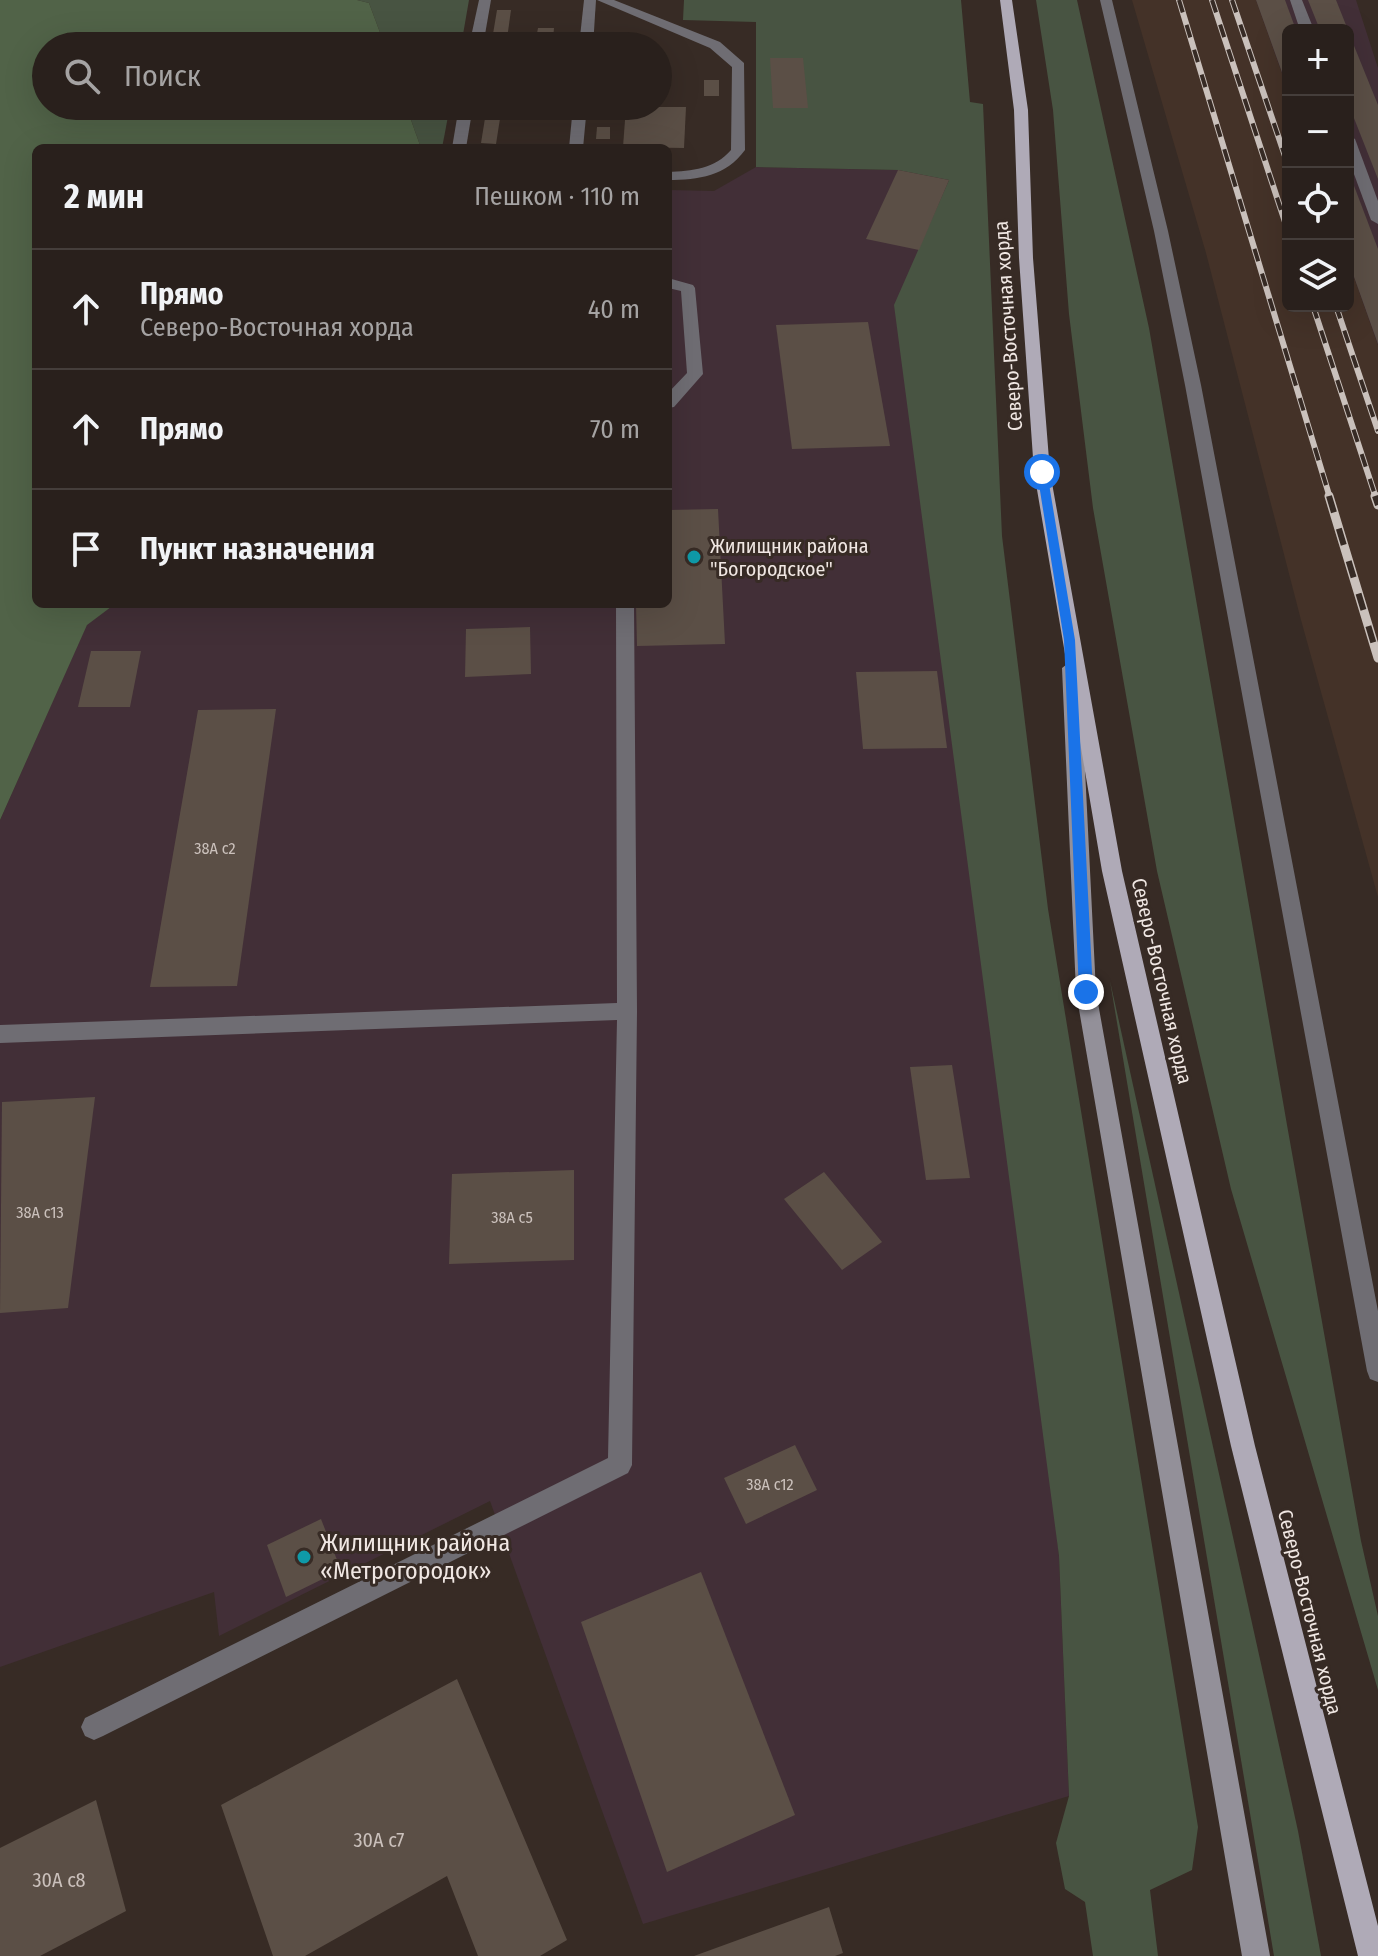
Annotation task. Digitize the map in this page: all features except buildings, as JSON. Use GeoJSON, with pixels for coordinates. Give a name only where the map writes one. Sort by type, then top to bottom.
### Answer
{"type":"FeatureCollection","features":[{"type":"Feature","properties":{"kind":"main road","name":"Северо-Восточная хорда"},"geometry":{"type":"LineString","coordinates":[[1006,0],[1021,110],[1026,258],[1042,472],[1069,640],[1112,871],[1232,1399],[1372,1956]]}},
{"type":"Feature","properties":{"kind":"street"},"geometry":{"type":"LineString","coordinates":[[479,32],[485,0]]}},
{"type":"Feature","properties":{"kind":"street"},"geometry":{"type":"LineString","coordinates":[[587,32],[590,0]]}},
{"type":"Feature","properties":{"kind":"street"},"geometry":{"type":"LineString","coordinates":[[603,0],[715,45],[739,66],[738,150],[727,162],[705,173],[672,176]]}},
{"type":"Feature","properties":{"kind":"street"},"geometry":{"type":"LineString","coordinates":[[1106,0],[1161,231],[1193,385],[1378,1371]]}},
{"type":"Feature","properties":{"kind":"street"},"geometry":{"type":"LineString","coordinates":[[1296,0],[1305,24]]}},
{"type":"Feature","properties":{"kind":"street"},"geometry":{"type":"LineString","coordinates":[[460,144],[464,120]]}},
{"type":"Feature","properties":{"kind":"street"},"geometry":{"type":"LineString","coordinates":[[576,144],[579,120]]}},
{"type":"Feature","properties":{"kind":"street"},"geometry":{"type":"LineString","coordinates":[[1354,155],[1378,220]]}},
{"type":"Feature","properties":{"kind":"street"},"geometry":{"type":"LineString","coordinates":[[672,284],[688,288],[695,374],[672,399]]}},
{"type":"Feature","properties":{"kind":"street"},"geometry":{"type":"LineString","coordinates":[[94,1727],[620,1465],[627,1011],[625,608]]}},
{"type":"Feature","properties":{"kind":"street"},"geometry":{"type":"LineString","coordinates":[[1069,640],[1086,992],[1256,1956]]}},
{"type":"Feature","properties":{"kind":"street"},"geometry":{"type":"LineString","coordinates":[[0,1034],[627,1011]]}},
{"type":"Feature","properties":{"kind":"shaded area"},"geometry":{"type":"Polygon","coordinates":[[[1132,0],[1256,0],[1282,73],[1282,312],[1354,312],[1354,277],[1378,345],[1378,897],[1301,620],[1206,253],[1132,0]]]}},
{"type":"Feature","properties":{"kind":"shaded area"},"geometry":{"type":"Polygon","coordinates":[[[1256,0],[1356,0],[1378,68],[1378,345],[1354,277],[1354,24],[1282,24],[1282,73],[1256,0]]]}},
{"type":"Feature","properties":{"kind":"shaded area"},"geometry":{"type":"Polygon","coordinates":[[[756,167],[898,170],[949,180],[919,250],[1059,1556],[1069,1796],[643,1924],[490,1501],[219,1636],[214,1592],[0,1667],[0,820],[87,624],[109,608],[672,608],[672,190],[714,191],[756,167]]]}},
{"type":"Feature","properties":{"kind":"green space"},"geometry":{"type":"Polygon","coordinates":[[[0,0],[357,0],[369,3],[380,32],[32,32],[32,120],[411,120],[420,144],[32,144],[32,608],[110,608],[87,625],[0,820],[0,0]]]}},
{"type":"Feature","properties":{"kind":"green space"},"geometry":{"type":"Polygon","coordinates":[[[357,0],[469,0],[463,32],[380,32],[369,3],[357,0]]]}},
{"type":"Feature","properties":{"kind":"green space"},"geometry":{"type":"Polygon","coordinates":[[[684,0],[961,0],[970,102],[983,104],[1002,536],[1048,909],[1198,1827],[1192,1870],[1150,1890],[1158,1956],[1093,1956],[1085,1902],[1065,1889],[1056,1843],[1069,1796],[1059,1556],[894,305],[949,180],[898,170],[756,167],[756,22],[683,20],[684,0]]]}},
{"type":"Feature","properties":{"kind":"green space"},"geometry":{"type":"Polygon","coordinates":[[[1036,0],[1077,0],[1149,328],[1287,1125],[1361,1541],[1378,1616],[1378,1690],[1231,1189],[1157,871],[1093,508],[1069,314],[1053,110],[1036,0]]]}},
{"type":"Feature","properties":{"kind":"green space"},"geometry":{"type":"Polygon","coordinates":[[[411,120],[447,120],[443,144],[420,144],[411,120]]]}},
{"type":"Feature","properties":{"kind":"green space"},"geometry":{"type":"Polygon","coordinates":[[[1110,981],[1298,1831],[1321,1956],[1274,1956],[1110,981]]]}},
{"type":"Feature","properties":{"kind":"railway"},"geometry":{"type":"LineString","coordinates":[[1179,0],[1330,498]]}},
{"type":"Feature","properties":{"kind":"railway"},"geometry":{"type":"LineString","coordinates":[[1212,0],[1282,213]]}},
{"type":"Feature","properties":{"kind":"railway"},"geometry":{"type":"LineString","coordinates":[[1232,0],[1282,147]]}},
{"type":"Feature","properties":{"kind":"railway"},"geometry":{"type":"LineString","coordinates":[[1315,312],[1376,498]]}},
{"type":"Feature","properties":{"kind":"railway"},"geometry":{"type":"LineString","coordinates":[[1338,312],[1378,431]]}},
{"type":"Feature","properties":{"kind":"railway"},"geometry":{"type":"LineString","coordinates":[[1329,496],[1378,658]]}},
{"type":"Feature","properties":{"kind":"railway"},"geometry":{"type":"LineString","coordinates":[[1375,496],[1378,505]]}},
{"type":"Feature","properties":{"kind":"place","name":"Жилищник района \"Богородское\""},"geometry":{"type":"Point","coordinates":[694,557]}},
{"type":"Feature","properties":{"kind":"place","name":"Жилищник района «Метрогородок»"},"geometry":{"type":"Point","coordinates":[304,1557]}},
{"type":"Feature","properties":{"kind":"route"},"geometry":{"type":"LineString","coordinates":[[1042,472],[1069,640],[1086,992]]}}]}
